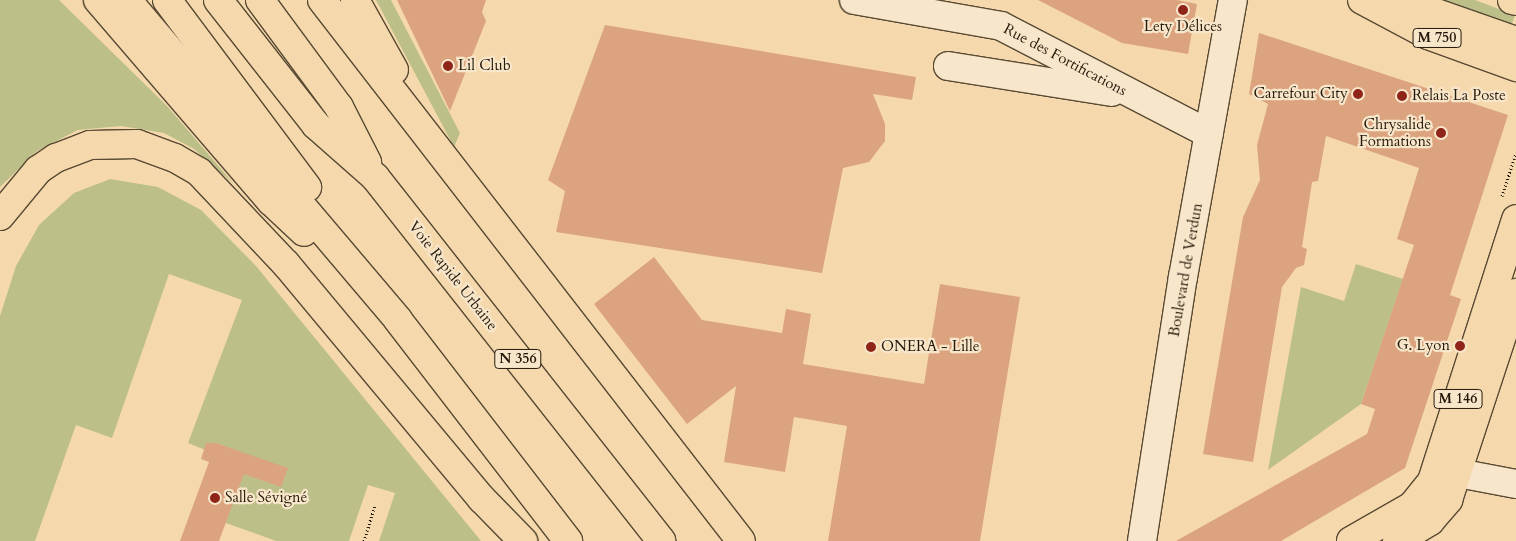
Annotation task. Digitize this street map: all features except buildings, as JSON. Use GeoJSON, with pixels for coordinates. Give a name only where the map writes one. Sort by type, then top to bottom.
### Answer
{"type":"FeatureCollection","features":[{"type":"Feature","properties":{"kind":"main road"},"geometry":{"type":"LineString","coordinates":[[98,0],[271,201],[398,320]]}},
{"type":"Feature","properties":{"kind":"main road"},"geometry":{"type":"LineString","coordinates":[[127,0],[398,320],[568,541]]}},
{"type":"Feature","properties":{"kind":"main road"},"geometry":{"type":"LineString","coordinates":[[167,0],[298,174],[398,320]]}},
{"type":"Feature","properties":{"kind":"main road","name":"N 356"},"geometry":{"type":"LineString","coordinates":[[218,0],[316,125],[375,177]]}},
{"type":"Feature","properties":{"kind":"main road"},"geometry":{"type":"LineString","coordinates":[[260,0],[339,107],[375,177]]}},
{"type":"Feature","properties":{"kind":"main road"},"geometry":{"type":"LineString","coordinates":[[322,0],[742,541]]}},
{"type":"Feature","properties":{"kind":"main road"},"geometry":{"type":"LineString","coordinates":[[355,0],[413,103],[415,119]]}},
{"type":"Feature","properties":{"kind":"main road","name":"M 750"},"geometry":{"type":"LineString","coordinates":[[1362,0],[1428,35],[1516,68]]}},
{"type":"Feature","properties":{"kind":"main road","name":"M 750"},"geometry":{"type":"LineString","coordinates":[[1399,0],[1516,40]]}},
{"type":"Feature","properties":{"kind":"main road"},"geometry":{"type":"LineString","coordinates":[[1512,0],[1516,2]]}},
{"type":"Feature","properties":{"kind":"main road"},"geometry":{"type":"LineString","coordinates":[[0,216],[38,170],[56,158],[90,145],[137,144],[175,158],[199,172],[286,264],[482,499],[522,541]]}},
{"type":"Feature","properties":{"kind":"main road","name":"Voie Rapide Urbaine"},"geometry":{"type":"LineString","coordinates":[[375,177],[661,541]]}},
{"type":"Feature","properties":{"kind":"main road","name":"M 146"},"geometry":{"type":"LineString","coordinates":[[1351,541],[1412,506],[1432,481],[1516,219]]}},
{"type":"Feature","properties":{"kind":"main road","name":"M 146"},"geometry":{"type":"LineString","coordinates":[[1397,541],[1439,513],[1458,473],[1516,293]]}},
{"type":"Feature","properties":{"kind":"street","name":"Rue des Fortifications"},"geometry":{"type":"LineString","coordinates":[[854,0],[1001,26],[1209,134]]}},
{"type":"Feature","properties":{"kind":"street","name":"Boulevard de Verdun"},"geometry":{"type":"LineString","coordinates":[[1142,541],[1233,0]]}},
{"type":"Feature","properties":{"kind":"street"},"geometry":{"type":"LineString","coordinates":[[948,66],[1131,95]]}},
{"type":"Feature","properties":{"kind":"street"},"geometry":{"type":"LineString","coordinates":[[1458,473],[1516,484]]}},
{"type":"Feature","properties":{"kind":"path"},"geometry":{"type":"LineString","coordinates":[[364,541],[375,504]]}},
{"type":"Feature","properties":{"kind":"green space"},"geometry":{"type":"Polygon","coordinates":[[[0,0],[59,0],[167,106],[234,184],[194,149],[164,133],[121,126],[78,130],[37,151],[0,187],[0,0]]]}},
{"type":"Feature","properties":{"kind":"green space"},"geometry":{"type":"Polygon","coordinates":[[[376,0],[391,0],[460,133],[454,147],[376,0]]]}},
{"type":"Feature","properties":{"kind":"green space"},"geometry":{"type":"Polygon","coordinates":[[[1429,0],[1475,0],[1515,15],[1510,29],[1429,0]]]}},
{"type":"Feature","properties":{"kind":"green space"},"geometry":{"type":"Polygon","coordinates":[[[110,179],[158,187],[201,210],[256,266],[481,541],[379,541],[395,493],[368,485],[349,541],[276,541],[226,523],[235,450],[216,443],[213,453],[188,443],[242,300],[169,274],[112,438],[76,425],[35,541],[0,541],[0,316],[16,266],[39,225],[74,193],[110,179]]]}},
{"type":"Feature","properties":{"kind":"green space"},"geometry":{"type":"Polygon","coordinates":[[[1356,264],[1403,279],[1361,404],[1268,470],[1301,287],[1344,301],[1356,264]]]}},
{"type":"Feature","properties":{"kind":"place","name":"Lety Délices"},"geometry":{"type":"Point","coordinates":[1183,10]}},
{"type":"Feature","properties":{"kind":"place","name":"Lil Club"},"geometry":{"type":"Point","coordinates":[448,66]}},
{"type":"Feature","properties":{"kind":"place","name":"Carrefour City"},"geometry":{"type":"Point","coordinates":[1358,94]}},
{"type":"Feature","properties":{"kind":"place","name":"Relais La Poste"},"geometry":{"type":"Point","coordinates":[1402,96]}},
{"type":"Feature","properties":{"kind":"place","name":"Chrysalide Formations"},"geometry":{"type":"Point","coordinates":[1441,133]}},
{"type":"Feature","properties":{"kind":"place","name":"G. Lyon"},"geometry":{"type":"Point","coordinates":[1460,346]}},
{"type":"Feature","properties":{"kind":"place","name":"ONERA - Lille"},"geometry":{"type":"Point","coordinates":[871,347]}},
{"type":"Feature","properties":{"kind":"place","name":"Salle Sévigné"},"geometry":{"type":"Point","coordinates":[215,498]}}]}
